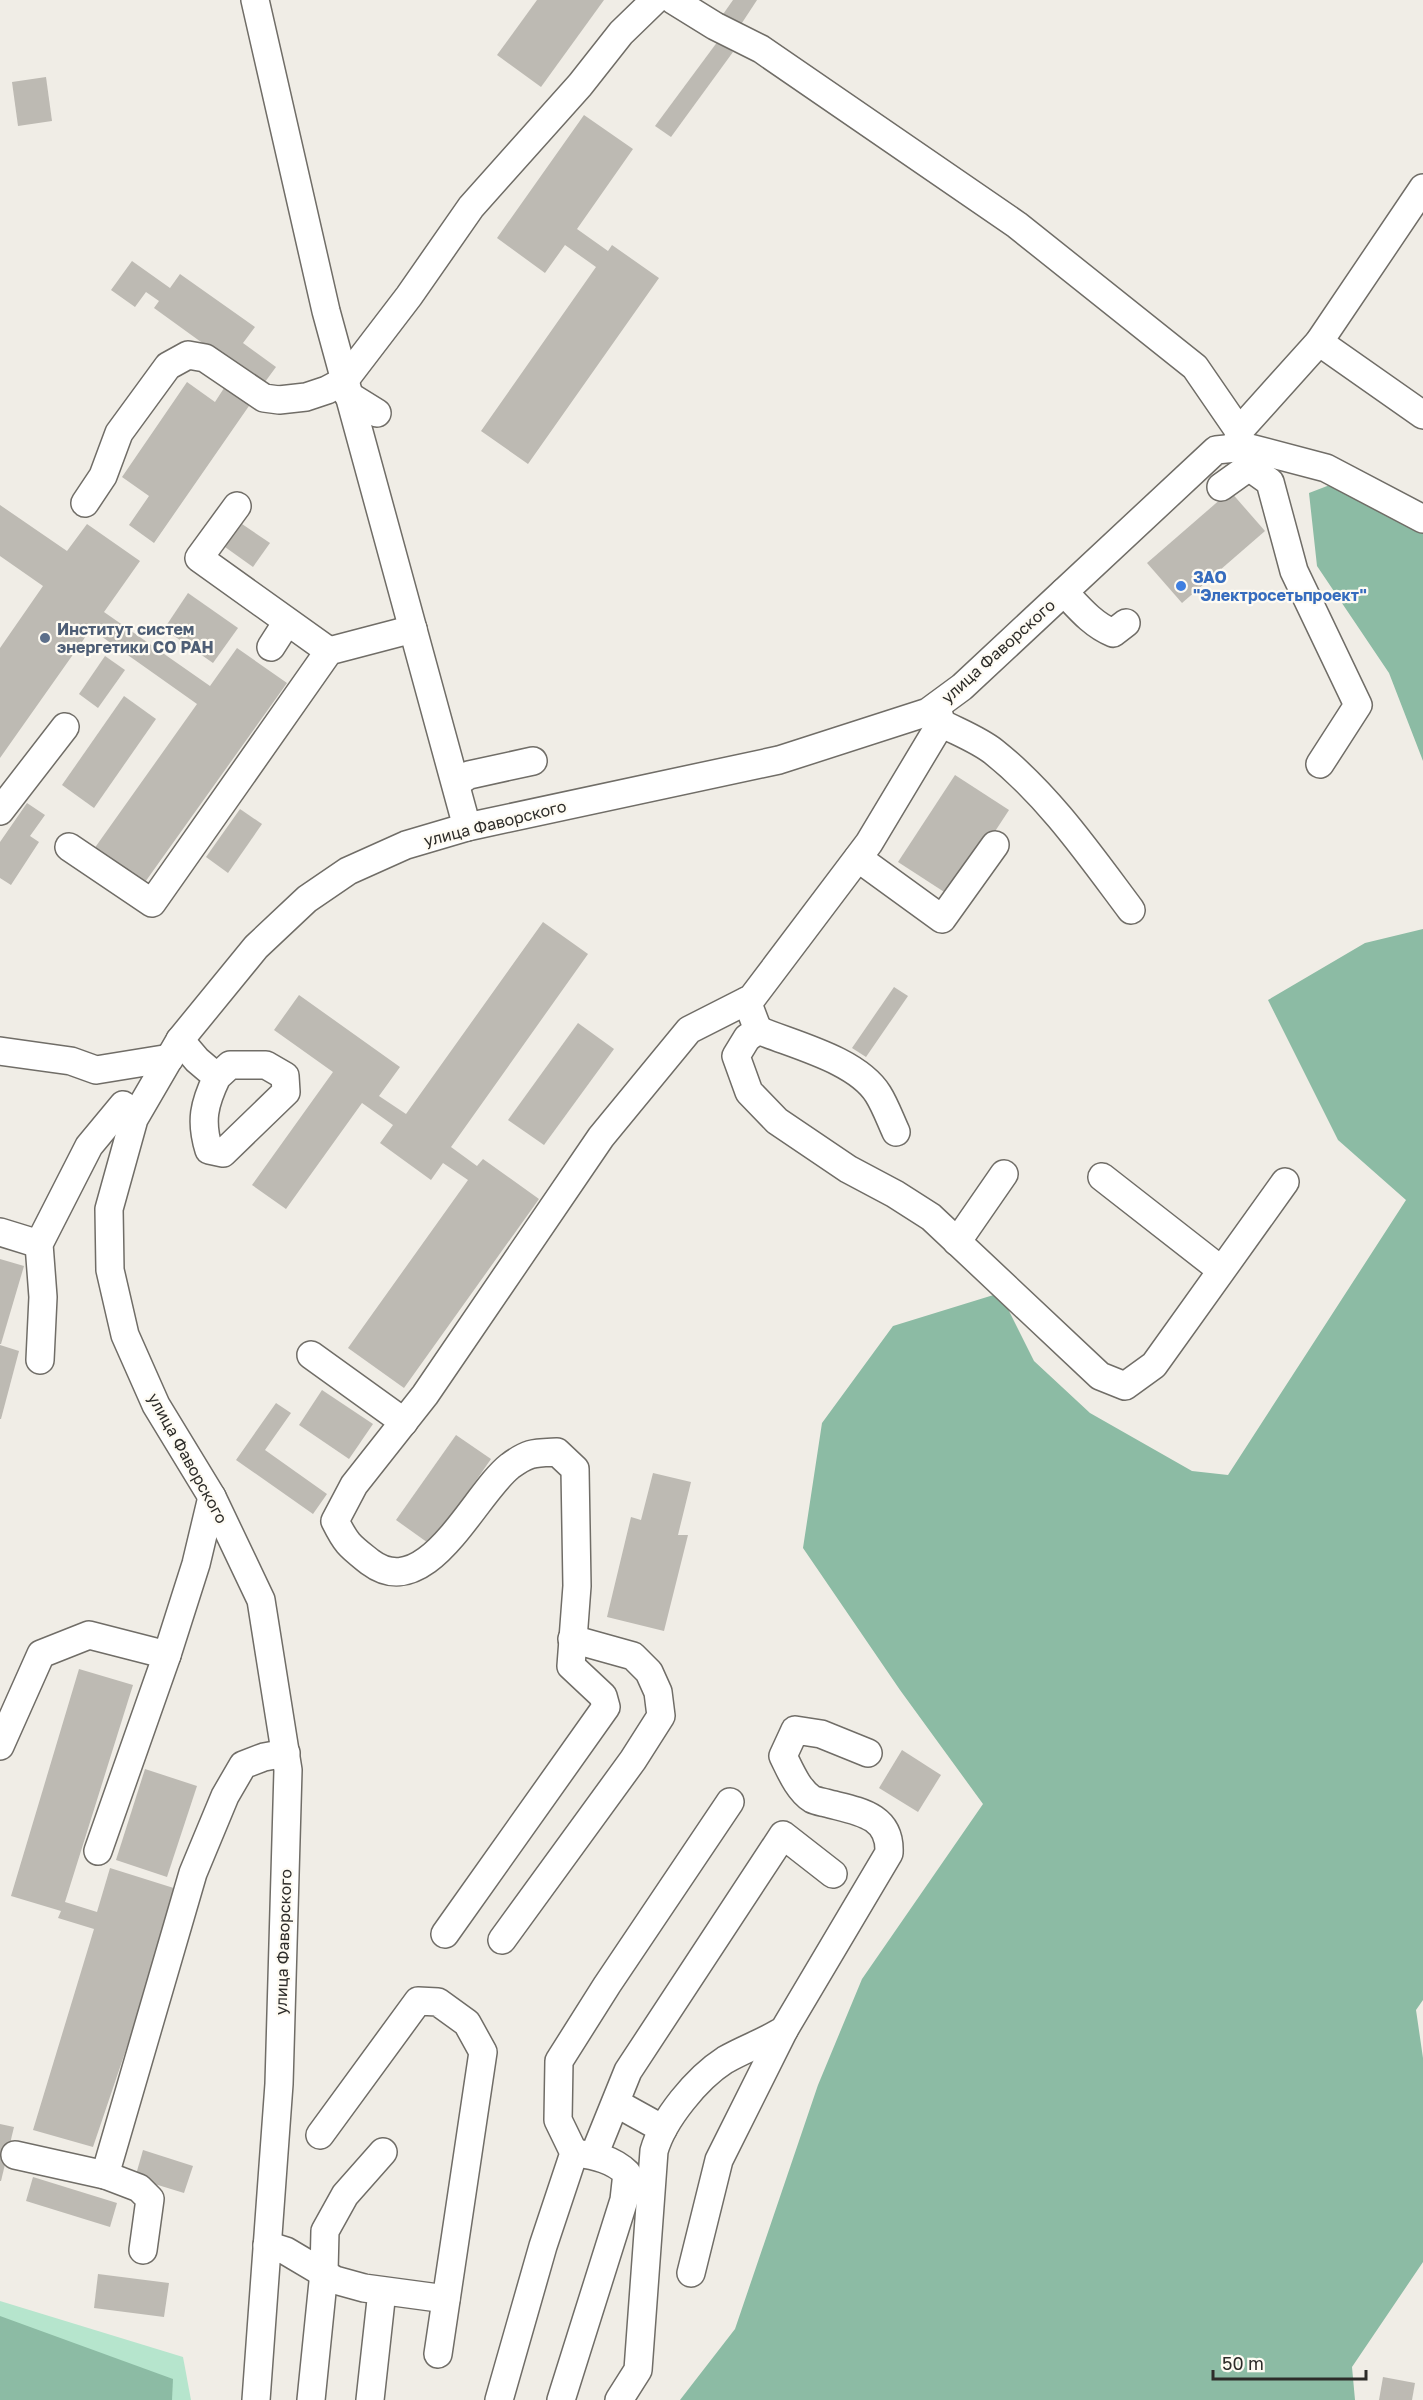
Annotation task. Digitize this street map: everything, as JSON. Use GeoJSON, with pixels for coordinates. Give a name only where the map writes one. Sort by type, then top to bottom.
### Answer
{"type":"FeatureCollection","features":[{"type":"Feature","properties":{"kind":"street"},"geometry":{"type":"LineString","coordinates":[[255,0],[319,284],[467,827]]}},
{"type":"Feature","properties":{"kind":"street"},"geometry":{"type":"LineString","coordinates":[[346,388],[471,207],[580,85],[621,33],[654,0]]}},
{"type":"Feature","properties":{"kind":"street"},"geometry":{"type":"LineString","coordinates":[[673,0],[714,26],[761,49],[1017,225],[1195,367],[1238,448],[1270,482],[1294,571],[1358,705],[1320,764]]}},
{"type":"Feature","properties":{"kind":"street"},"geometry":{"type":"LineString","coordinates":[[1221,487],[1238,448],[1320,342],[1423,188]]}},
{"type":"Feature","properties":{"kind":"street"},"geometry":{"type":"LineString","coordinates":[[1320,342],[1423,415]]}},
{"type":"Feature","properties":{"kind":"street"},"geometry":{"type":"LineString","coordinates":[[85,503],[103,476],[119,433],[168,366],[188,355],[205,358],[264,398],[279,400],[306,397],[327,390],[346,388],[377,413]]}},
{"type":"Feature","properties":{"kind":"street"},"geometry":{"type":"LineString","coordinates":[[1238,448],[1326,468],[1423,519]]}},
{"type":"Feature","properties":{"kind":"street","name":"улица Фаворского"},"geometry":{"type":"LineString","coordinates":[[256,2400],[279,2084],[288,1770],[261,1600],[212,1497],[156,1405],[126,1335],[110,1270],[109,1209],[129,1112],[175,1049],[256,947],[307,898],[348,871],[406,845],[467,827],[779,760],[928,712],[940,714],[962,687],[1064,592],[1238,448]]}},
{"type":"Feature","properties":{"kind":"street"},"geometry":{"type":"LineString","coordinates":[[237,506],[199,558],[329,651]]}},
{"type":"Feature","properties":{"kind":"street"},"geometry":{"type":"LineString","coordinates":[[1064,592],[1102,629],[1113,633],[1126,623]]}},
{"type":"Feature","properties":{"kind":"street"},"geometry":{"type":"LineString","coordinates":[[271,646],[287,622]]}},
{"type":"Feature","properties":{"kind":"street"},"geometry":{"type":"LineString","coordinates":[[69,847],[152,903],[329,651],[413,629]]}},
{"type":"Feature","properties":{"kind":"street"},"geometry":{"type":"LineString","coordinates":[[445,1934],[606,1707],[603,1695],[571,1666],[577,1586],[575,1470],[557,1452],[532,1452],[508,1468],[442,1549],[406,1572],[381,1570],[346,1543],[335,1521],[354,1485],[425,1395],[601,1137],[689,1030],[752,998],[858,858],[940,714],[992,750],[1045,799],[1083,845],[1131,910]]}},
{"type":"Feature","properties":{"kind":"street"},"geometry":{"type":"LineString","coordinates":[[0,811],[65,727]]}},
{"type":"Feature","properties":{"kind":"street"},"geometry":{"type":"LineString","coordinates":[[456,783],[469,776],[533,761]]}},
{"type":"Feature","properties":{"kind":"street"},"geometry":{"type":"LineString","coordinates":[[858,858],[942,919],[995,844]]}},
{"type":"Feature","properties":{"kind":"street"},"geometry":{"type":"LineString","coordinates":[[747,1001],[758,1030],[847,1065],[862,1075],[878,1094],[896,1132]]}},
{"type":"Feature","properties":{"kind":"street"},"geometry":{"type":"LineString","coordinates":[[758,1030],[747,1038],[736,1056],[749,1092],[777,1121],[848,1169],[931,1218],[1100,1376],[1125,1386],[1154,1365],[1285,1182]]}},
{"type":"Feature","properties":{"kind":"street"},"geometry":{"type":"LineString","coordinates":[[96,1070],[175,1049],[197,1060],[217,1077]]}},
{"type":"Feature","properties":{"kind":"street"},"geometry":{"type":"LineString","coordinates":[[0,1051],[71,1061],[96,1070],[129,1112],[106,1123],[89,1146],[39,1244],[43,1297],[40,1360]]}},
{"type":"Feature","properties":{"kind":"street"},"geometry":{"type":"LineString","coordinates":[[957,1242],[1004,1174]]}},
{"type":"Feature","properties":{"kind":"street"},"geometry":{"type":"LineString","coordinates":[[1102,1177],[1221,1270]]}},
{"type":"Feature","properties":{"kind":"street"},"geometry":{"type":"LineString","coordinates":[[0,1232],[39,1244]]}},
{"type":"Feature","properties":{"kind":"street"},"geometry":{"type":"LineString","coordinates":[[311,1355],[404,1422]]}},
{"type":"Feature","properties":{"kind":"street"},"geometry":{"type":"LineString","coordinates":[[98,1851],[167,1655],[196,1564],[212,1497]]}},
{"type":"Feature","properties":{"kind":"street"},"geometry":{"type":"LineString","coordinates":[[0,1746],[10,1704],[41,1654],[88,1635],[167,1655]]}},
{"type":"Feature","properties":{"kind":"street"},"geometry":{"type":"LineString","coordinates":[[502,1940],[633,1760],[661,1716],[658,1692],[649,1672],[633,1656],[572,1639]]}},
{"type":"Feature","properties":{"kind":"street"},"geometry":{"type":"LineString","coordinates":[[691,2273],[719,2160],[783,2030],[889,1853],[889,1841],[878,1821],[861,1813],[812,1799],[794,1779],[783,1756],[795,1730],[821,1734],[868,1753]]}},
{"type":"Feature","properties":{"kind":"street"},"geometry":{"type":"LineString","coordinates":[[105,2175],[193,1874],[225,1796],[243,1765],[264,1757],[286,1753]]}},
{"type":"Feature","properties":{"kind":"street"},"geometry":{"type":"LineString","coordinates":[[561,2400],[624,2200],[627,2173],[616,2164],[584,2154],[558,2120],[559,2061],[607,1985],[730,1802]]}},
{"type":"Feature","properties":{"kind":"street"},"geometry":{"type":"LineString","coordinates":[[499,2400],[543,2246],[584,2154],[616,2103],[628,2071],[783,1835],[833,1874]]}},
{"type":"Feature","properties":{"kind":"street"},"geometry":{"type":"LineString","coordinates":[[320,2135],[418,2001],[438,2002],[467,2023],[483,2052],[438,2354]]}},
{"type":"Feature","properties":{"kind":"street"},"geometry":{"type":"LineString","coordinates":[[619,2400],[638,2370],[654,2151],[663,2129],[676,2109],[718,2066],[767,2041],[783,2030]]}},
{"type":"Feature","properties":{"kind":"street"},"geometry":{"type":"LineString","coordinates":[[616,2103],[663,2129]]}},
{"type":"Feature","properties":{"kind":"street"},"geometry":{"type":"LineString","coordinates":[[311,2400],[324,2272],[325,2230],[345,2195],[382,2152]]}},
{"type":"Feature","properties":{"kind":"street"},"geometry":{"type":"LineString","coordinates":[[15,2156],[105,2175],[139,2188],[150,2199],[143,2250]]}},
{"type":"Feature","properties":{"kind":"street"},"geometry":{"type":"LineString","coordinates":[[267,2245],[286,2251],[335,2280],[382,2291],[446,2299]]}},
{"type":"Feature","properties":{"kind":"street"},"geometry":{"type":"LineString","coordinates":[[370,2400],[382,2291]]}},
{"type":"Feature","properties":{"kind":"green space"},"geometry":{"type":"Polygon","coordinates":[[[1348,478],[1423,525],[1423,761],[1389,673],[1317,566],[1309,493],[1348,478]]]}},
{"type":"Feature","properties":{"kind":"green space"},"geometry":{"type":"Polygon","coordinates":[[[1423,929],[1423,2000],[1416,2010],[1423,2058],[1423,2262],[1352,2367],[1355,2400],[680,2400],[735,2329],[818,2085],[862,1979],[983,1804],[900,1690],[803,1548],[822,1423],[893,1326],[1000,1293],[1034,1361],[1090,1413],[1192,1471],[1228,1475],[1406,1200],[1338,1140],[1268,1000],[1365,943],[1423,929]]]}},
{"type":"Feature","properties":{"kind":"green space"},"geometry":{"type":"Polygon","coordinates":[[[0,2301],[183,2357],[191,2400],[0,2400],[0,2301]]]}},
{"type":"Feature","properties":{"kind":"green space"},"geometry":{"type":"Polygon","coordinates":[[[0,2316],[173,2379],[172,2400],[0,2400],[0,2316]]]}},
{"type":"Feature","properties":{"kind":"building"},"geometry":{"type":"Polygon","coordinates":[[[537,0],[604,0],[541,87],[497,55],[537,0]]]}},
{"type":"Feature","properties":{"kind":"building"},"geometry":{"type":"Polygon","coordinates":[[[733,0],[757,0],[736,32],[719,20],[733,0]]]}},
{"type":"Feature","properties":{"kind":"building"},"geometry":{"type":"Polygon","coordinates":[[[718,41],[733,52],[671,137],[655,126],[718,41]]]}},
{"type":"Feature","properties":{"kind":"building"},"geometry":{"type":"Polygon","coordinates":[[[46,77],[52,121],[18,126],[12,82],[46,77]]]}},
{"type":"Feature","properties":{"kind":"building"},"geometry":{"type":"Polygon","coordinates":[[[584,115],[633,149],[577,229],[608,251],[612,245],[659,278],[528,464],[481,431],[596,267],[565,245],[545,273],[497,238],[584,115]]]}},
{"type":"Feature","properties":{"kind":"building"},"geometry":{"type":"Polygon","coordinates":[[[132,261],[170,288],[180,274],[255,327],[243,343],[276,367],[262,386],[154,308],[159,301],[146,292],[135,307],[111,290],[132,261]]]}},
{"type":"Feature","properties":{"kind":"building"},"geometry":{"type":"Polygon","coordinates":[[[187,382],[215,402],[226,385],[251,403],[154,543],[129,525],[149,496],[122,477],[187,382]]]}},
{"type":"Feature","properties":{"kind":"building"},"geometry":{"type":"Polygon","coordinates":[[[1230,491],[1265,531],[1182,603],[1147,563],[1230,491]]]}},
{"type":"Feature","properties":{"kind":"building"},"geometry":{"type":"Polygon","coordinates":[[[0,505],[67,551],[87,524],[140,561],[104,612],[210,686],[237,648],[287,683],[143,885],[94,849],[197,704],[91,629],[0,758],[0,648],[43,586],[0,556],[0,505]]]}},
{"type":"Feature","properties":{"kind":"building"},"geometry":{"type":"Polygon","coordinates":[[[242,524],[270,543],[253,567],[225,547],[242,524]]]}},
{"type":"Feature","properties":{"kind":"building"},"geometry":{"type":"Polygon","coordinates":[[[188,593],[238,628],[213,663],[164,629],[188,593]]]}},
{"type":"Feature","properties":{"kind":"building"},"geometry":{"type":"Polygon","coordinates":[[[105,656],[125,670],[98,708],[79,694],[105,656]]]}},
{"type":"Feature","properties":{"kind":"building"},"geometry":{"type":"Polygon","coordinates":[[[124,696],[156,719],[94,808],[62,785],[124,696]]]}},
{"type":"Feature","properties":{"kind":"building"},"geometry":{"type":"Polygon","coordinates":[[[955,775],[1009,810],[952,897],[898,862],[955,775]]]}},
{"type":"Feature","properties":{"kind":"building"},"geometry":{"type":"Polygon","coordinates":[[[27,803],[45,815],[30,836],[39,842],[11,885],[0,878],[0,842],[27,803]]]}},
{"type":"Feature","properties":{"kind":"building"},"geometry":{"type":"Polygon","coordinates":[[[240,809],[262,824],[228,873],[206,857],[240,809]]]}},
{"type":"Feature","properties":{"kind":"building"},"geometry":{"type":"Polygon","coordinates":[[[543,922],[588,954],[451,1147],[477,1166],[483,1159],[539,1199],[404,1388],[348,1348],[468,1180],[443,1163],[431,1180],[380,1143],[393,1125],[362,1103],[286,1209],[252,1185],[333,1072],[274,1030],[299,995],[400,1067],[379,1096],[406,1114],[543,922]]]}},
{"type":"Feature","properties":{"kind":"building"},"geometry":{"type":"Polygon","coordinates":[[[894,987],[908,996],[866,1057],[852,1048],[894,987]]]}},
{"type":"Feature","properties":{"kind":"building"},"geometry":{"type":"Polygon","coordinates":[[[578,1023],[614,1049],[544,1145],[508,1120],[578,1023]]]}},
{"type":"Feature","properties":{"kind":"building"},"geometry":{"type":"Polygon","coordinates":[[[0,1259],[24,1266],[1,1344],[0,1344],[0,1259]]]}},
{"type":"Feature","properties":{"kind":"building"},"geometry":{"type":"Polygon","coordinates":[[[0,1345],[19,1351],[1,1419],[0,1419],[0,1345]]]}},
{"type":"Feature","properties":{"kind":"building"},"geometry":{"type":"Polygon","coordinates":[[[322,1390],[373,1424],[349,1459],[299,1425],[322,1390]]]}},
{"type":"Feature","properties":{"kind":"building"},"geometry":{"type":"Polygon","coordinates":[[[276,1403],[291,1413],[265,1450],[327,1494],[313,1514],[236,1460],[276,1403]]]}},
{"type":"Feature","properties":{"kind":"building"},"geometry":{"type":"Polygon","coordinates":[[[456,1435],[491,1459],[431,1545],[396,1520],[456,1435]]]}},
{"type":"Feature","properties":{"kind":"building"},"geometry":{"type":"Polygon","coordinates":[[[653,1473],[691,1482],[678,1535],[688,1535],[664,1631],[607,1617],[631,1517],[641,1520],[653,1473]]]}},
{"type":"Feature","properties":{"kind":"building"},"geometry":{"type":"Polygon","coordinates":[[[79,1669],[133,1685],[65,1902],[97,1912],[110,1868],[180,1890],[93,2147],[33,2130],[94,1929],[58,1918],[61,1911],[11,1896],[79,1669]]]}},
{"type":"Feature","properties":{"kind":"building"},"geometry":{"type":"Polygon","coordinates":[[[902,1750],[941,1775],[918,1812],[879,1788],[902,1750]]]}},
{"type":"Feature","properties":{"kind":"building"},"geometry":{"type":"Polygon","coordinates":[[[145,1769],[197,1786],[167,1877],[116,1860],[145,1769]]]}},
{"type":"Feature","properties":{"kind":"building"},"geometry":{"type":"Polygon","coordinates":[[[0,2124],[14,2127],[1,2181],[0,2181],[0,2124]]]}},
{"type":"Feature","properties":{"kind":"building"},"geometry":{"type":"Polygon","coordinates":[[[143,2150],[193,2166],[184,2193],[135,2178],[143,2150]]]}},
{"type":"Feature","properties":{"kind":"building"},"geometry":{"type":"Polygon","coordinates":[[[33,2177],[117,2203],[110,2227],[26,2201],[33,2177]]]}},
{"type":"Feature","properties":{"kind":"building"},"geometry":{"type":"Polygon","coordinates":[[[98,2274],[169,2283],[164,2317],[94,2308],[98,2274]]]}},
{"type":"Feature","properties":{"kind":"building"},"geometry":{"type":"Polygon","coordinates":[[[1383,2377],[1415,2383],[1412,2400],[1379,2400],[1383,2377]]]}},
{"type":"Feature","properties":{"kind":"place","name":"ЗАО \"Электросетьпроект\""},"geometry":{"type":"Point","coordinates":[1181,586]}},
{"type":"Feature","properties":{"kind":"place","name":"Институт систем энергетики СО РАН"},"geometry":{"type":"Point","coordinates":[45,638]}}]}
